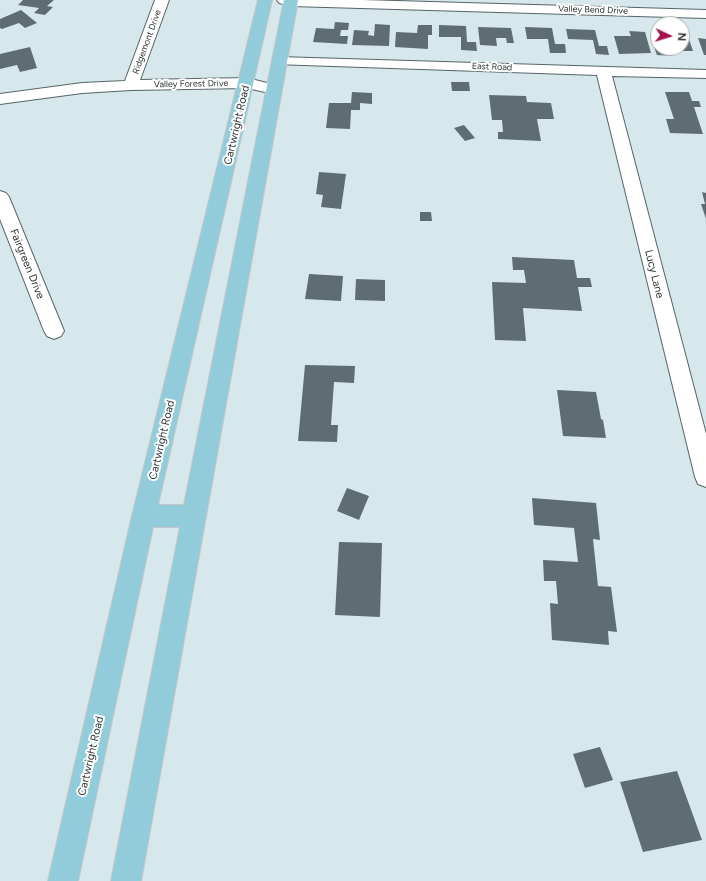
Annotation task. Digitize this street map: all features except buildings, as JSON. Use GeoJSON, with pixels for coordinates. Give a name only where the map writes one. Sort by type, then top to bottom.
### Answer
{"type":"FeatureCollection","features":[{"type":"Feature","properties":{"kind":"main road","name":"Cartwright Road"},"geometry":{"type":"LineString","coordinates":[[63,881],[144,516],[265,0]]}},
{"type":"Feature","properties":{"kind":"main road"},"geometry":{"type":"LineString","coordinates":[[126,881],[274,89],[289,1]]}},
{"type":"Feature","properties":{"kind":"main road"},"geometry":{"type":"LineString","coordinates":[[144,516],[194,516]]}},
{"type":"Feature","properties":{"kind":"street","name":"Ridgemont Drive"},"geometry":{"type":"LineString","coordinates":[[131,85],[162,0]]}},
{"type":"Feature","properties":{"kind":"street","name":"Valley Bend Drive"},"geometry":{"type":"LineString","coordinates":[[370,0],[384,4]]}},
{"type":"Feature","properties":{"kind":"street","name":"Valley Bend Drive"},"geometry":{"type":"LineString","coordinates":[[289,1],[384,4],[566,4],[706,14]]}},
{"type":"Feature","properties":{"kind":"street","name":"East Road"},"geometry":{"type":"LineString","coordinates":[[279,61],[706,74]]}},
{"type":"Feature","properties":{"kind":"street","name":"Lucy Lane"},"geometry":{"type":"LineString","coordinates":[[603,71],[706,477]]}},
{"type":"Feature","properties":{"kind":"street","name":"Valley Forest Drive"},"geometry":{"type":"LineString","coordinates":[[0,99],[82,88],[131,85],[184,94],[217,97],[245,90],[274,89]]}},
{"type":"Feature","properties":{"kind":"street","name":"Fairgreen Drive"},"geometry":{"type":"LineString","coordinates":[[0,197],[54,331]]}}]}
